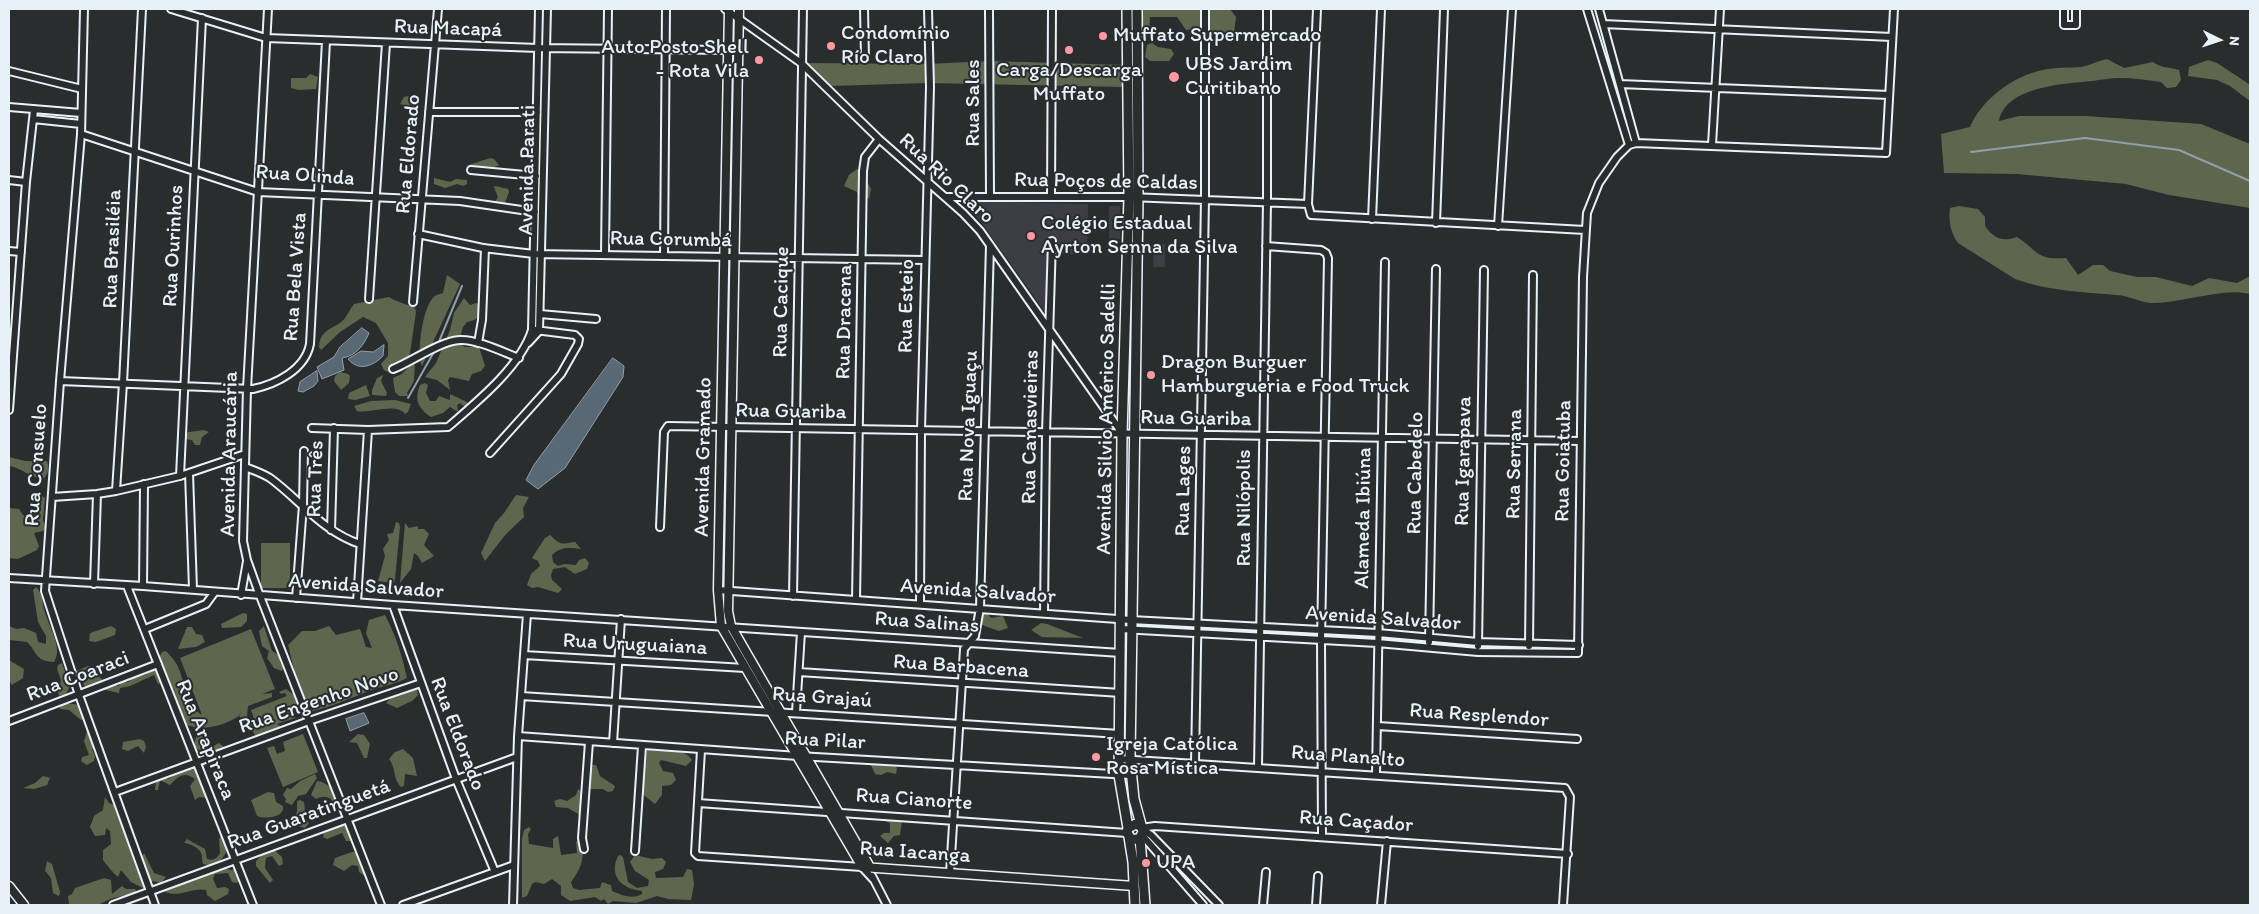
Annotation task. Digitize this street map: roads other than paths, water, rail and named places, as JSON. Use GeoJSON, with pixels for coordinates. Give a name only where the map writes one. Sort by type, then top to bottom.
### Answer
{"type":"FeatureCollection","features":[{"type":"Feature","properties":{"kind":"main road","name":"Avenida Silvio Américo Sadelli"},"geometry":{"type":"LineString","coordinates":[[1127,9],[1128,129],[1134,197],[1135,434],[1130,775],[1141,831],[1145,905]]}},
{"type":"Feature","properties":{"kind":"main road","name":"Avenida Silvio Américo Sadelli"},"geometry":{"type":"LineString","coordinates":[[1135,905],[1128,832],[1119,775],[1119,759],[1122,434],[1138,128],[1138,9]]}},
{"type":"Feature","properties":{"kind":"main road"},"geometry":{"type":"LineString","coordinates":[[1128,129],[1138,128]]}},
{"type":"Feature","properties":{"kind":"main road"},"geometry":{"type":"LineString","coordinates":[[1136,824],[1141,831],[1136,840],[1128,832],[1136,824]]}},
{"type":"Feature","properties":{"kind":"street","name":"Rua Consuelo"},"geometry":{"type":"LineString","coordinates":[[84,9],[81,134],[44,582],[47,603],[155,905]]}},
{"type":"Feature","properties":{"kind":"street","name":"Rua Brasiléia"},"geometry":{"type":"LineString","coordinates":[[116,491],[142,9]]}},
{"type":"Feature","properties":{"kind":"street","name":"Rua Macapá"},"geometry":{"type":"LineString","coordinates":[[171,9],[266,38],[538,48],[729,50]]}},
{"type":"Feature","properties":{"kind":"street","name":"Avenida Araucária"},"geometry":{"type":"LineString","coordinates":[[268,9],[247,389],[243,541],[247,560],[260,596],[380,905]]}},
{"type":"Feature","properties":{"kind":"street","name":"Rua Eldorado"},"geometry":{"type":"LineString","coordinates":[[413,302],[428,112],[437,45],[438,9]]}},
{"type":"Feature","properties":{"kind":"street","name":"Avenida Parati"},"geometry":{"type":"LineString","coordinates":[[536,330],[534,254],[539,9]]}},
{"type":"Feature","properties":{"kind":"street","name":"Avenida Parati"},"geometry":{"type":"LineString","coordinates":[[536,330],[540,314],[543,254],[547,9]]}},
{"type":"Feature","properties":{"kind":"street"},"geometry":{"type":"LineString","coordinates":[[605,254],[608,9]]}},
{"type":"Feature","properties":{"kind":"street"},"geometry":{"type":"LineString","coordinates":[[664,256],[666,9]]}},
{"type":"Feature","properties":{"kind":"street","name":"Avenida Gramado"},"geometry":{"type":"LineString","coordinates":[[739,9],[735,257],[718,590],[721,626],[745,668],[801,756],[866,867]]}},
{"type":"Feature","properties":{"kind":"street","name":"Rua Cacique"},"geometry":{"type":"LineString","coordinates":[[794,596],[802,9]]}},
{"type":"Feature","properties":{"kind":"street"},"geometry":{"type":"LineString","coordinates":[[864,9],[865,58]]}},
{"type":"Feature","properties":{"kind":"street","name":"Rua Esteio"},"geometry":{"type":"LineString","coordinates":[[920,604],[924,260],[930,87],[928,9]]}},
{"type":"Feature","properties":{"kind":"street","name":"Rua Sales"},"geometry":{"type":"LineString","coordinates":[[989,9],[990,197]]}},
{"type":"Feature","properties":{"kind":"street"},"geometry":{"type":"LineString","coordinates":[[1051,197],[1052,9]]}},
{"type":"Feature","properties":{"kind":"street","name":"Rua Lages"},"geometry":{"type":"LineString","coordinates":[[1195,763],[1199,624],[1205,9]]}},
{"type":"Feature","properties":{"kind":"street","name":"Rua Nilópolis"},"geometry":{"type":"LineString","coordinates":[[1258,768],[1267,202],[1267,9]]}},
{"type":"Feature","properties":{"kind":"street"},"geometry":{"type":"LineString","coordinates":[[1317,9],[1308,204],[1311,215],[1585,230]]}},
{"type":"Feature","properties":{"kind":"street"},"geometry":{"type":"LineString","coordinates":[[1372,219],[1381,9]]}},
{"type":"Feature","properties":{"kind":"street"},"geometry":{"type":"LineString","coordinates":[[1436,223],[1444,9]]}},
{"type":"Feature","properties":{"kind":"street"},"geometry":{"type":"LineString","coordinates":[[1498,226],[1512,9]]}},
{"type":"Feature","properties":{"kind":"street"},"geometry":{"type":"LineString","coordinates":[[1587,9],[1629,145],[1636,143],[1712,145],[1886,153],[1894,9]]}},
{"type":"Feature","properties":{"kind":"street"},"geometry":{"type":"LineString","coordinates":[[1599,9],[1636,143]]}},
{"type":"Feature","properties":{"kind":"street"},"geometry":{"type":"LineString","coordinates":[[1712,145],[1720,9]]}},
{"type":"Feature","properties":{"kind":"street"},"geometry":{"type":"LineString","coordinates":[[2064,9],[2064,25],[2076,25],[2076,9]]}},
{"type":"Feature","properties":{"kind":"street","name":"Avenida Gramado"},"geometry":{"type":"LineString","coordinates":[[728,10],[725,257],[727,591],[731,626],[781,712],[801,756]]}},
{"type":"Feature","properties":{"kind":"street","name":"Rua Rio Claro"},"geometry":{"type":"LineString","coordinates":[[728,10],[801,63],[878,139],[963,214],[990,245],[1122,434]]}},
{"type":"Feature","properties":{"kind":"street","name":"Rua Ourinhos"},"geometry":{"type":"LineString","coordinates":[[180,476],[202,18]]}},
{"type":"Feature","properties":{"kind":"street"},"geometry":{"type":"LineString","coordinates":[[1603,24],[1892,37]]}},
{"type":"Feature","properties":{"kind":"street","name":"Rua Bela Vista"},"geometry":{"type":"LineString","coordinates":[[60,381],[247,389],[270,385],[297,367],[308,351],[326,41]]}},
{"type":"Feature","properties":{"kind":"street"},"geometry":{"type":"LineString","coordinates":[[369,299],[386,43]]}},
{"type":"Feature","properties":{"kind":"street"},"geometry":{"type":"LineString","coordinates":[[9,71],[82,90]]}},
{"type":"Feature","properties":{"kind":"street"},"geometry":{"type":"LineString","coordinates":[[1620,84],[1889,95]]}},
{"type":"Feature","properties":{"kind":"street"},"geometry":{"type":"LineString","coordinates":[[9,107],[81,113]]}},
{"type":"Feature","properties":{"kind":"street"},"geometry":{"type":"LineString","coordinates":[[9,410],[11,341],[34,110]]}},
{"type":"Feature","properties":{"kind":"street"},"geometry":{"type":"LineString","coordinates":[[428,112],[537,112]]}},
{"type":"Feature","properties":{"kind":"street"},"geometry":{"type":"LineString","coordinates":[[33,119],[81,124]]}},
{"type":"Feature","properties":{"kind":"street","name":"Rua Olinda"},"geometry":{"type":"LineString","coordinates":[[81,134],[258,192],[460,201],[535,212]]}},
{"type":"Feature","properties":{"kind":"street","name":"Rua Dracena"},"geometry":{"type":"LineString","coordinates":[[856,600],[864,163],[867,154],[878,139]]}},
{"type":"Feature","properties":{"kind":"street","name":"Rua Goiatuba"},"geometry":{"type":"LineString","coordinates":[[1579,645],[1580,441],[1585,230],[1587,213],[1598,183],[1617,157],[1629,145]]}},
{"type":"Feature","properties":{"kind":"street"},"geometry":{"type":"LineString","coordinates":[[471,170],[536,176]]}},
{"type":"Feature","properties":{"kind":"street"},"geometry":{"type":"LineString","coordinates":[[9,180],[26,182]]}},
{"type":"Feature","properties":{"kind":"street","name":"Rua Poços de Caldas"},"geometry":{"type":"LineString","coordinates":[[944,197],[1134,197],[1308,204]]}},
{"type":"Feature","properties":{"kind":"street","name":"Rua Corumbá"},"geometry":{"type":"LineString","coordinates":[[418,234],[485,248],[534,254],[924,260]]}},
{"type":"Feature","properties":{"kind":"street","name":"Rua Canasvieiras"},"geometry":{"type":"LineString","coordinates":[[1044,613],[1046,433],[1052,241]]}},
{"type":"Feature","properties":{"kind":"street","name":"Rua Nova Iguaçu"},"geometry":{"type":"LineString","coordinates":[[950,873],[964,649],[975,636],[980,608],[990,245]]}},
{"type":"Feature","properties":{"kind":"street"},"geometry":{"type":"LineString","coordinates":[[1266,246],[1322,250],[1328,258],[1321,640],[1320,771],[1322,836]]}},
{"type":"Feature","properties":{"kind":"street"},"geometry":{"type":"LineString","coordinates":[[478,343],[482,320],[485,248]]}},
{"type":"Feature","properties":{"kind":"street"},"geometry":{"type":"LineString","coordinates":[[9,251],[20,252]]}},
{"type":"Feature","properties":{"kind":"street","name":"Alameda Ibiúna"},"geometry":{"type":"LineString","coordinates":[[1376,775],[1384,262]]}},
{"type":"Feature","properties":{"kind":"street","name":"Rua Cabedelo"},"geometry":{"type":"LineString","coordinates":[[1428,648],[1436,269]]}},
{"type":"Feature","properties":{"kind":"street","name":"Rua Igarapava"},"geometry":{"type":"LineString","coordinates":[[1478,652],[1484,270]]}},
{"type":"Feature","properties":{"kind":"street","name":"Rua Serrana"},"geometry":{"type":"LineString","coordinates":[[1529,653],[1534,275]]}},
{"type":"Feature","properties":{"kind":"street"},"geometry":{"type":"LineString","coordinates":[[540,314],[596,318]]}},
{"type":"Feature","properties":{"kind":"street"},"geometry":{"type":"LineString","coordinates":[[312,428],[368,430],[448,427],[518,358],[536,330],[576,335],[578,344],[561,374],[490,453]]}},
{"type":"Feature","properties":{"kind":"street"},"geometry":{"type":"LineString","coordinates":[[393,369],[424,352],[462,339],[518,358]]}},
{"type":"Feature","properties":{"kind":"street","name":"Rua Guariba"},"geometry":{"type":"LineString","coordinates":[[660,527],[665,428],[668,426],[1580,441]]}},
{"type":"Feature","properties":{"kind":"street","name":"Rua Três"},"geometry":{"type":"LineString","coordinates":[[331,530],[334,428]]}},
{"type":"Feature","properties":{"kind":"street"},"geometry":{"type":"LineString","coordinates":[[357,602],[368,430]]}},
{"type":"Feature","properties":{"kind":"street"},"geometry":{"type":"LineString","coordinates":[[296,598],[303,505],[304,451]]}},
{"type":"Feature","properties":{"kind":"street"},"geometry":{"type":"LineString","coordinates":[[52,497],[116,491],[180,476],[245,454]]}},
{"type":"Feature","properties":{"kind":"street"},"geometry":{"type":"LineString","coordinates":[[245,467],[268,477],[331,530],[343,538],[360,544]]}},
{"type":"Feature","properties":{"kind":"street"},"geometry":{"type":"LineString","coordinates":[[189,473],[193,590]]}},
{"type":"Feature","properties":{"kind":"street"},"geometry":{"type":"LineString","coordinates":[[143,586],[144,484]]}},
{"type":"Feature","properties":{"kind":"street"},"geometry":{"type":"LineString","coordinates":[[94,584],[97,494]]}},
{"type":"Feature","properties":{"kind":"street"},"geometry":{"type":"LineString","coordinates":[[241,595],[247,560]]}},
{"type":"Feature","properties":{"kind":"street","name":"Avenida Salvador"},"geometry":{"type":"LineString","coordinates":[[9,578],[44,582],[143,586],[241,595],[731,626]]}},
{"type":"Feature","properties":{"kind":"street","name":"Rua Arapiraca"},"geometry":{"type":"LineString","coordinates":[[127,586],[253,905]]}},
{"type":"Feature","properties":{"kind":"street","name":"Avenida Salvador"},"geometry":{"type":"LineString","coordinates":[[718,590],[1131,620],[1378,633],[1478,642],[1579,645],[1577,654],[1478,652],[1378,643],[1121,629]]}},
{"type":"Feature","properties":{"kind":"street"},"geometry":{"type":"LineString","coordinates":[[145,629],[203,606],[209,602],[214,593]]}},
{"type":"Feature","properties":{"kind":"street","name":"Rua Eldorado"},"geometry":{"type":"LineString","coordinates":[[394,605],[456,779],[495,872]]}},
{"type":"Feature","properties":{"kind":"street"},"geometry":{"type":"LineString","coordinates":[[513,905],[517,756],[527,614]]}},
{"type":"Feature","properties":{"kind":"street"},"geometry":{"type":"LineString","coordinates":[[614,743],[621,619]]}},
{"type":"Feature","properties":{"kind":"street","name":"Rua Salinas"},"geometry":{"type":"LineString","coordinates":[[731,626],[1120,652]]}},
{"type":"Feature","properties":{"kind":"street"},"geometry":{"type":"LineString","coordinates":[[796,712],[801,632]]}},
{"type":"Feature","properties":{"kind":"street","name":"Rua Uruguaiana"},"geometry":{"type":"LineString","coordinates":[[524,655],[745,668]]}},
{"type":"Feature","properties":{"kind":"street","name":"Rua Coaraci"},"geometry":{"type":"LineString","coordinates":[[9,720],[158,664]]}},
{"type":"Feature","properties":{"kind":"street","name":"Rua Barbacena"},"geometry":{"type":"LineString","coordinates":[[799,672],[1121,693]]}},
{"type":"Feature","properties":{"kind":"street","name":"Rua Engenho Novo"},"geometry":{"type":"LineString","coordinates":[[115,792],[309,721],[421,683]]}},
{"type":"Feature","properties":{"kind":"street","name":"Rua Grajaú"},"geometry":{"type":"LineString","coordinates":[[521,696],[772,710],[1120,734]]}},
{"type":"Feature","properties":{"kind":"street","name":"Rua Resplendor"},"geometry":{"type":"LineString","coordinates":[[1378,726],[1577,739]]}},
{"type":"Feature","properties":{"kind":"street","name":"Rua Pilar"},"geometry":{"type":"LineString","coordinates":[[518,736],[701,750],[1130,775]]}},
{"type":"Feature","properties":{"kind":"street"},"geometry":{"type":"LineString","coordinates":[[584,849],[582,838],[589,742]]}},
{"type":"Feature","properties":{"kind":"street"},"geometry":{"type":"LineString","coordinates":[[635,851],[642,746]]}},
{"type":"Feature","properties":{"kind":"street"},"geometry":{"type":"LineString","coordinates":[[698,803],[701,750]]}},
{"type":"Feature","properties":{"kind":"street","name":"Rua Guaratinguetá"},"geometry":{"type":"LineString","coordinates":[[113,905],[517,756]]}},
{"type":"Feature","properties":{"kind":"street","name":"Rua Planalto"},"geometry":{"type":"LineString","coordinates":[[1119,759],[1565,788],[1570,797],[1568,854]]}},
{"type":"Feature","properties":{"kind":"street","name":"Rua Cianorte"},"geometry":{"type":"LineString","coordinates":[[698,803],[1128,832]]}},
{"type":"Feature","properties":{"kind":"street","name":"Rua Iacanga"},"geometry":{"type":"LineString","coordinates":[[698,803],[695,853],[701,857],[1134,886]]}},
{"type":"Feature","properties":{"kind":"street","name":"Rua Caçador"},"geometry":{"type":"LineString","coordinates":[[1141,831],[1155,826],[1568,854]]}},
{"type":"Feature","properties":{"kind":"street"},"geometry":{"type":"LineString","coordinates":[[1141,831],[1203,905]]}},
{"type":"Feature","properties":{"kind":"street"},"geometry":{"type":"LineString","coordinates":[[1141,831],[1151,834],[1219,905]]}},
{"type":"Feature","properties":{"kind":"street"},"geometry":{"type":"LineString","coordinates":[[1381,905],[1387,841]]}},
{"type":"Feature","properties":{"kind":"street"},"geometry":{"type":"LineString","coordinates":[[1563,905],[1568,854]]}},
{"type":"Feature","properties":{"kind":"street"},"geometry":{"type":"LineString","coordinates":[[403,905],[514,865]]}},
{"type":"Feature","properties":{"kind":"street"},"geometry":{"type":"LineString","coordinates":[[866,867],[887,905]]}},
{"type":"Feature","properties":{"kind":"street"},"geometry":{"type":"LineString","coordinates":[[1263,905],[1266,872]]}},
{"type":"Feature","properties":{"kind":"street"},"geometry":{"type":"LineString","coordinates":[[1316,905],[1318,876]]}},
{"type":"Feature","properties":{"kind":"street"},"geometry":{"type":"LineString","coordinates":[[9,886],[24,905]]}},
{"type":"Feature","properties":{"kind":"water"},"geometry":{"type":"Polygon","coordinates":[[[362,328],[369,333],[359,349],[351,355],[342,358],[344,370],[322,379],[317,367],[334,357],[340,347],[362,328]]]}},
{"type":"Feature","properties":{"kind":"water"},"geometry":{"type":"Polygon","coordinates":[[[384,345],[383,356],[370,365],[357,365],[348,359],[361,351],[373,352],[384,345]]]}},
{"type":"Feature","properties":{"kind":"water"},"geometry":{"type":"Polygon","coordinates":[[[613,358],[624,366],[623,377],[565,468],[538,489],[526,480],[534,465],[613,358]]]}},
{"type":"Feature","properties":{"kind":"water"},"geometry":{"type":"Polygon","coordinates":[[[317,371],[318,381],[314,386],[303,392],[298,391],[300,382],[317,371]]]}},
{"type":"Feature","properties":{"kind":"water"},"geometry":{"type":"Polygon","coordinates":[[[364,713],[369,723],[350,731],[346,719],[364,713]]]}},
{"type":"Feature","properties":{"kind":"waterway"},"geometry":{"type":"LineString","coordinates":[[1971,152],[2085,138],[2179,150],[2250,181]]}},
{"type":"Feature","properties":{"kind":"waterway"},"geometry":{"type":"LineString","coordinates":[[438,344],[462,286]]}},
{"type":"Feature","properties":{"kind":"waterway"},"geometry":{"type":"LineString","coordinates":[[408,398],[435,350]]}},
{"type":"Feature","properties":{"kind":"place","name":"Muffato Supermercado"},"geometry":{"type":"Point","coordinates":[1103,36]}},
{"type":"Feature","properties":{"kind":"place","name":"Condomínio Río Claro"},"geometry":{"type":"Point","coordinates":[831,46]}},
{"type":"Feature","properties":{"kind":"place","name":"Carga/Descarga Muffato"},"geometry":{"type":"Point","coordinates":[1069,50]}},
{"type":"Feature","properties":{"kind":"place","name":"Auto Posto Shell - Rota Vila"},"geometry":{"type":"Point","coordinates":[759,60]}},
{"type":"Feature","properties":{"kind":"place","name":"UBS Jardim Curitibano"},"geometry":{"type":"Point","coordinates":[1174,77]}},
{"type":"Feature","properties":{"kind":"place","name":"Colégio Estadual Ayrton Senna da Silva"},"geometry":{"type":"Point","coordinates":[1031,236]}},
{"type":"Feature","properties":{"kind":"place","name":"Dragon Burguer Hamburgueria e Food Truck"},"geometry":{"type":"Point","coordinates":[1151,375]}},
{"type":"Feature","properties":{"kind":"place","name":"Igreja Católica Rosa Mística"},"geometry":{"type":"Point","coordinates":[1096,757]}},
{"type":"Feature","properties":{"kind":"place","name":"UPA"},"geometry":{"type":"Point","coordinates":[1146,863]}}]}
